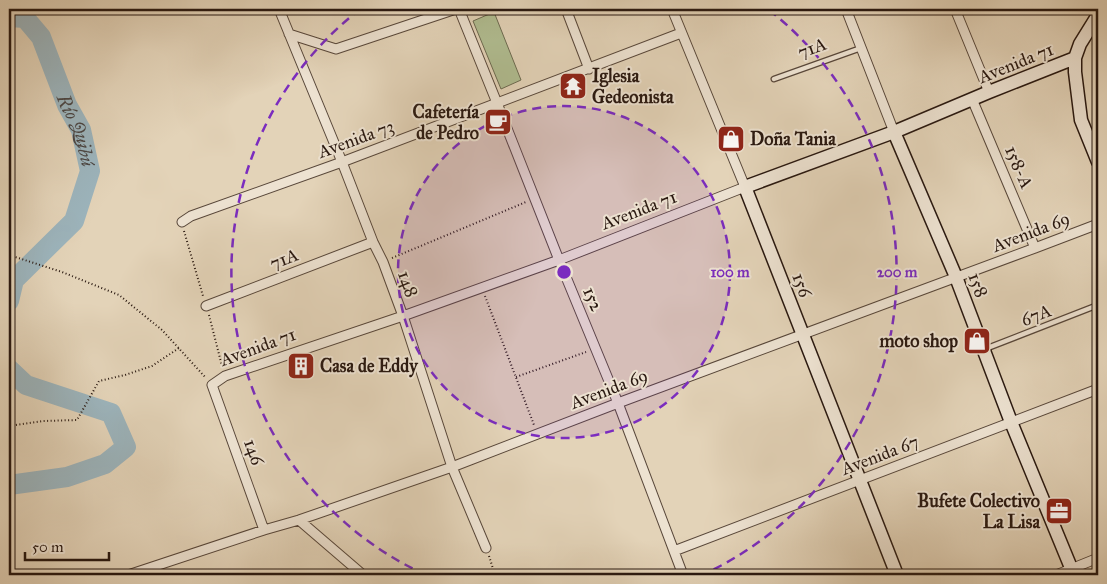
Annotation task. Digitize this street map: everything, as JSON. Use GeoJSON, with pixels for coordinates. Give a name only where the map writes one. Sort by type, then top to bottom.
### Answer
{"type":"FeatureCollection","features":[{"type":"Feature","properties":{"kind":"main road"},"geometry":{"type":"LineString","coordinates":[[1098,15],[1080,44],[1075,58],[1081,120],[1098,162]]}},
{"type":"Feature","properties":{"kind":"main road","name":"Avenida 71"},"geometry":{"type":"LineString","coordinates":[[745,187],[894,132],[1075,58]]}},
{"type":"Feature","properties":{"kind":"main road","name":"158"},"geometry":{"type":"LineString","coordinates":[[894,132],[956,277],[1011,422],[1073,572]]}},
{"type":"Feature","properties":{"kind":"main road","name":"156"},"geometry":{"type":"LineString","coordinates":[[745,187],[897,575]]}},
{"type":"Feature","properties":{"kind":"street"},"geometry":{"type":"LineString","coordinates":[[279,11],[290,9]]}},
{"type":"Feature","properties":{"kind":"street"},"geometry":{"type":"LineString","coordinates":[[289,34],[336,49],[457,9]]}},
{"type":"Feature","properties":{"kind":"street","name":"152"},"geometry":{"type":"LineString","coordinates":[[457,9],[498,103],[559,260],[618,403],[683,575]]}},
{"type":"Feature","properties":{"kind":"street"},"geometry":{"type":"LineString","coordinates":[[566,9],[589,69]]}},
{"type":"Feature","properties":{"kind":"street","name":"156"},"geometry":{"type":"LineString","coordinates":[[672,9],[745,187]]}},
{"type":"Feature","properties":{"kind":"street","name":"158"},"geometry":{"type":"LineString","coordinates":[[846,9],[894,132]]}},
{"type":"Feature","properties":{"kind":"street"},"geometry":{"type":"LineString","coordinates":[[955,9],[989,92]]}},
{"type":"Feature","properties":{"kind":"street","name":"148"},"geometry":{"type":"LineString","coordinates":[[279,11],[373,242],[383,262],[403,316],[452,466],[486,548]]}},
{"type":"Feature","properties":{"kind":"street","name":"Avenida 73"},"geometry":{"type":"LineString","coordinates":[[182,222],[190,216],[342,162],[681,33]]}},
{"type":"Feature","properties":{"kind":"street","name":"158-A"},"geometry":{"type":"LineString","coordinates":[[972,99],[1035,248]]}},
{"type":"Feature","properties":{"kind":"street","name":"Avenida 71"},"geometry":{"type":"LineString","coordinates":[[212,385],[225,376],[403,316],[559,260],[745,187]]}},
{"type":"Feature","properties":{"kind":"street","name":"Avenida 69"},"geometry":{"type":"LineString","coordinates":[[134,574],[299,520],[452,466],[1098,224]]}},
{"type":"Feature","properties":{"kind":"street","name":"71A"},"geometry":{"type":"LineString","coordinates":[[206,306],[373,242]]}},
{"type":"Feature","properties":{"kind":"street","name":"146"},"geometry":{"type":"LineString","coordinates":[[212,385],[264,530]]}},
{"type":"Feature","properties":{"kind":"street","name":"Avenida 67"},"geometry":{"type":"LineString","coordinates":[[674,551],[1098,389]]}},
{"type":"Feature","properties":{"kind":"street"},"geometry":{"type":"LineString","coordinates":[[299,520],[363,575]]}},
{"type":"Feature","properties":{"kind":"street"},"geometry":{"type":"LineString","coordinates":[[1056,575],[1073,572],[1098,558]]}},
{"type":"Feature","properties":{"kind":"lane","name":"71A"},"geometry":{"type":"LineString","coordinates":[[774,79],[861,48]]}},
{"type":"Feature","properties":{"kind":"lane","name":"67A"},"geometry":{"type":"LineString","coordinates":[[984,350],[1098,305]]}},
{"type":"Feature","properties":{"kind":"path"},"geometry":{"type":"LineString","coordinates":[[383,262],[535,199]]}},
{"type":"Feature","properties":{"kind":"path"},"geometry":{"type":"LineString","coordinates":[[9,255],[62,272],[118,295],[162,330],[212,385]]}},
{"type":"Feature","properties":{"kind":"path"},"geometry":{"type":"LineString","coordinates":[[482,287],[537,434]]}},
{"type":"Feature","properties":{"kind":"path"},"geometry":{"type":"LineString","coordinates":[[9,426],[42,421],[77,420],[99,381],[152,366],[179,348]]}},
{"type":"Feature","properties":{"kind":"path"},"geometry":{"type":"LineString","coordinates":[[516,378],[596,348]]}},
{"type":"Feature","properties":{"kind":"path"},"geometry":{"type":"LineString","coordinates":[[486,548],[496,575]]}},
{"type":"Feature","properties":{"kind":"green space"},"geometry":{"type":"Polygon","coordinates":[[[494,12],[521,80],[501,89],[473,21],[494,12]]]}},
{"type":"Feature","properties":{"kind":"waterway","name":"Río Quibú"},"geometry":{"type":"LineString","coordinates":[[9,17],[25,18],[41,37],[67,105],[81,130],[90,171],[74,221],[14,280],[9,301]]}},
{"type":"Feature","properties":{"kind":"waterway","name":"Río Quibú"},"geometry":{"type":"LineString","coordinates":[[9,369],[26,385],[111,413],[126,447],[105,464],[67,477],[9,485]]}},
{"type":"Feature","properties":{"kind":"place","name":"Iglesia Gedeonista"},"geometry":{"type":"Point","coordinates":[573,86]}},
{"type":"Feature","properties":{"kind":"place","name":"Cafetería de Pedro"},"geometry":{"type":"Point","coordinates":[498,122]}},
{"type":"Feature","properties":{"kind":"place","name":"Doña Tania"},"geometry":{"type":"Point","coordinates":[731,139]}},
{"type":"Feature","properties":{"kind":"place","name":"moto shop"},"geometry":{"type":"Point","coordinates":[977,341]}},
{"type":"Feature","properties":{"kind":"place","name":"Casa de Eddy"},"geometry":{"type":"Point","coordinates":[301,366]}},
{"type":"Feature","properties":{"kind":"place","name":"Bufete Colectivo La Lisa"},"geometry":{"type":"Point","coordinates":[1059,511]}}]}
